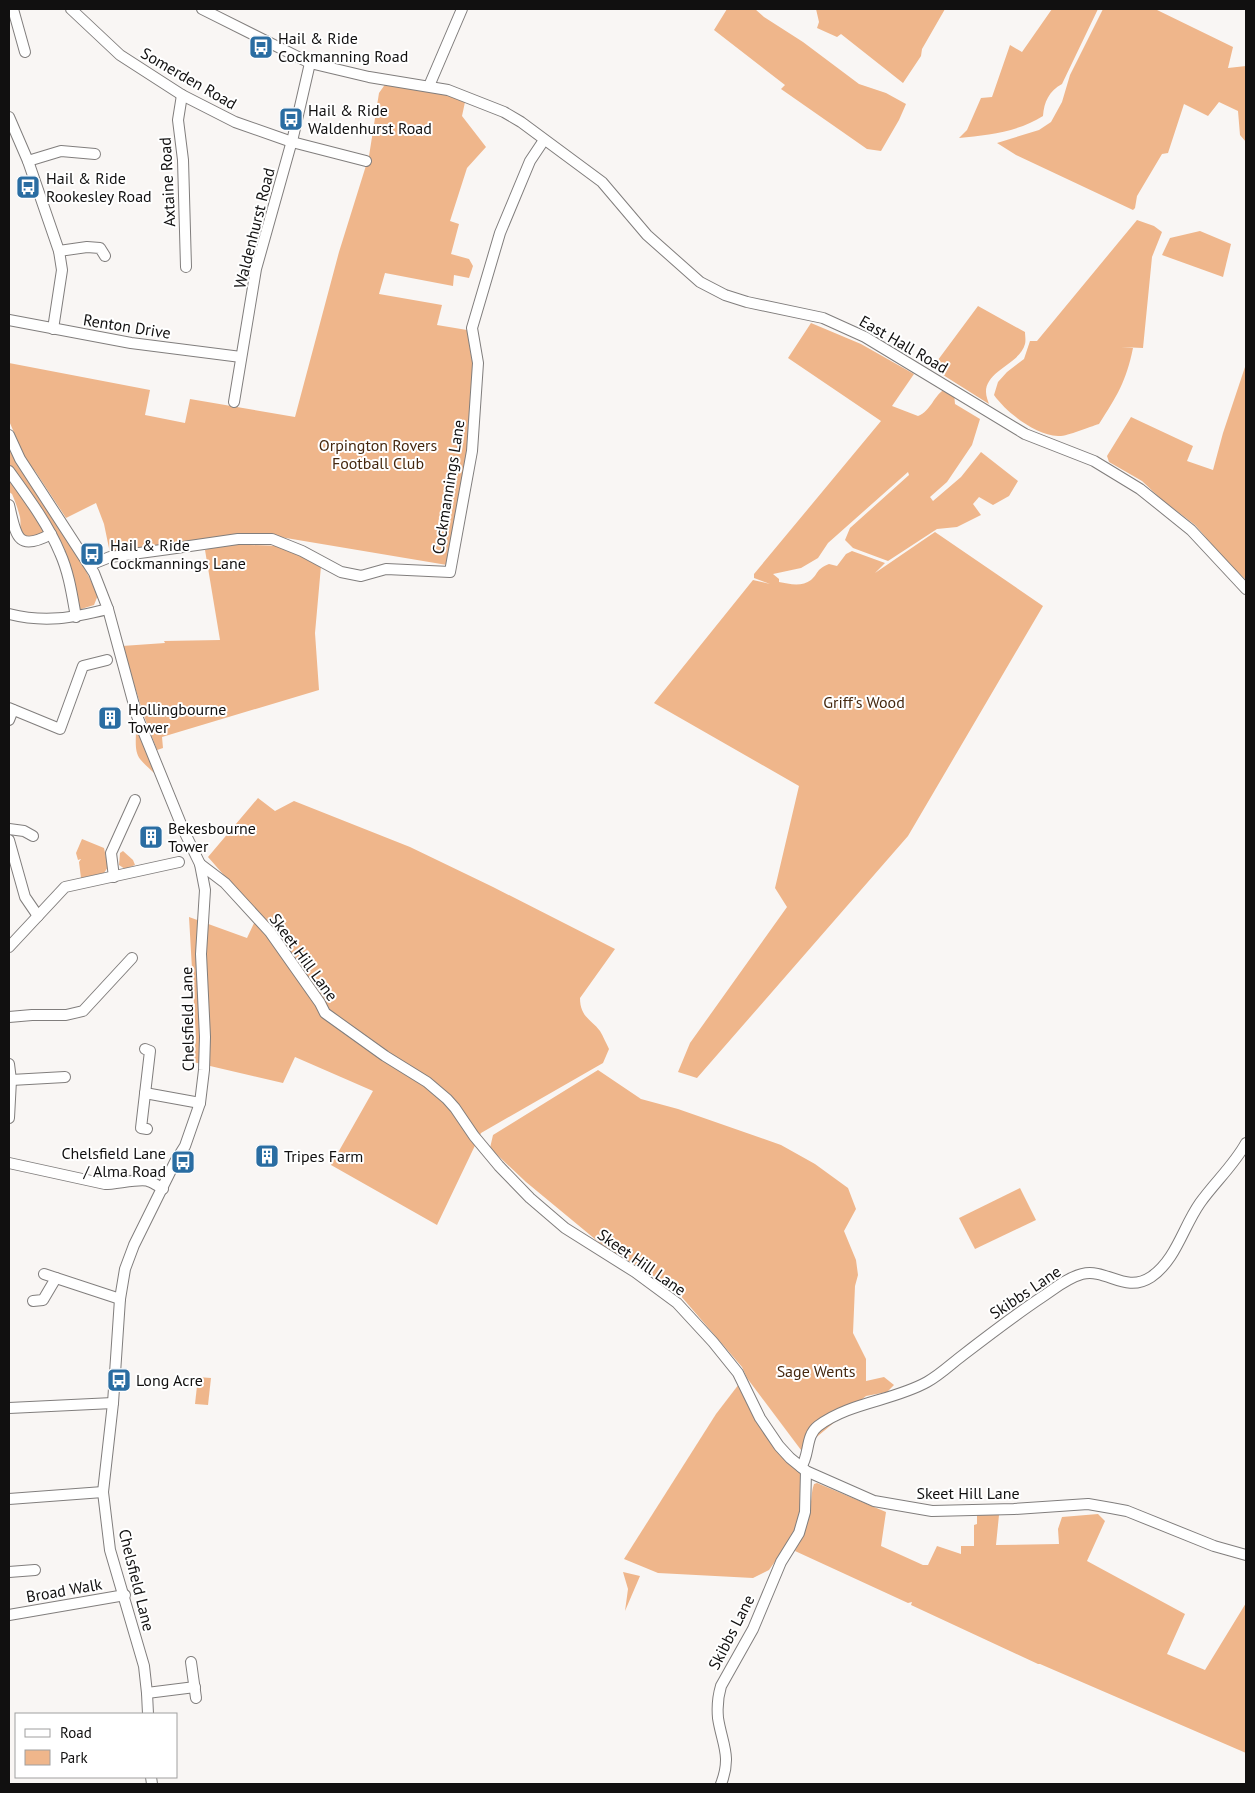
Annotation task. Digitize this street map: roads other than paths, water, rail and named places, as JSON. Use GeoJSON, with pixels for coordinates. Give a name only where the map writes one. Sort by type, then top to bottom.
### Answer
{"type":"FeatureCollection","features":[{"type":"Feature","properties":{"kind":"street"},"geometry":{"type":"LineString","coordinates":[[13,9],[25,52]]}},
{"type":"Feature","properties":{"kind":"street","name":"Somerden Road"},"geometry":{"type":"LineString","coordinates":[[71,9],[120,55],[182,95],[234,122],[292,142],[366,161]]}},
{"type":"Feature","properties":{"kind":"street","name":"East Hall Road"},"geometry":{"type":"LineString","coordinates":[[202,9],[310,63],[369,77],[448,90],[504,112],[521,122],[602,182],[647,235],[700,282],[725,295],[747,302],[823,318],[865,338],[1025,434],[1094,462],[1140,489],[1191,530],[1246,589]]}},
{"type":"Feature","properties":{"kind":"street"},"geometry":{"type":"LineString","coordinates":[[428,86],[462,9]]}},
{"type":"Feature","properties":{"kind":"street","name":"Waldenhurst Road"},"geometry":{"type":"LineString","coordinates":[[234,402],[256,269],[292,142],[310,63]]}},
{"type":"Feature","properties":{"kind":"street","name":"Axtaine Road"},"geometry":{"type":"LineString","coordinates":[[182,95],[178,120],[183,160],[186,267]]}},
{"type":"Feature","properties":{"kind":"street"},"geometry":{"type":"LineString","coordinates":[[9,117],[28,161],[59,251],[62,270],[53,329]]}},
{"type":"Feature","properties":{"kind":"street","name":"Cockmannings Lane"},"geometry":{"type":"LineString","coordinates":[[90,565],[110,557],[238,539],[272,539],[302,551],[341,572],[360,576],[386,569],[450,572],[472,450],[478,363],[472,328],[500,233],[530,161],[544,140]]}},
{"type":"Feature","properties":{"kind":"street"},"geometry":{"type":"LineString","coordinates":[[28,161],[62,151],[95,154]]}},
{"type":"Feature","properties":{"kind":"street"},"geometry":{"type":"LineString","coordinates":[[59,251],[87,247],[103,249]]}},
{"type":"Feature","properties":{"kind":"street","name":"Renton Drive"},"geometry":{"type":"LineString","coordinates":[[9,320],[131,343],[241,358]]}},
{"type":"Feature","properties":{"kind":"street","name":"Chelsfield Lane"},"geometry":{"type":"LineString","coordinates":[[9,435],[20,459],[90,565],[108,609],[137,716],[183,829],[200,864],[205,890],[201,954],[205,1037],[200,1103],[186,1146],[175,1162],[134,1245],[125,1269],[120,1299],[113,1403],[103,1492],[110,1550],[125,1595],[144,1666],[148,1693],[148,1713]]}},
{"type":"Feature","properties":{"kind":"street"},"geometry":{"type":"LineString","coordinates":[[9,471],[51,534],[60,553],[69,579],[76,617]]}},
{"type":"Feature","properties":{"kind":"street"},"geometry":{"type":"LineString","coordinates":[[9,505],[16,534],[20,539],[30,542],[51,534]]}},
{"type":"Feature","properties":{"kind":"street"},"geometry":{"type":"LineString","coordinates":[[9,614],[40,619],[76,617],[108,609]]}},
{"type":"Feature","properties":{"kind":"street"},"geometry":{"type":"LineString","coordinates":[[9,720],[11,709],[60,729],[83,666],[107,660]]}},
{"type":"Feature","properties":{"kind":"street"},"geometry":{"type":"LineString","coordinates":[[114,877],[111,853],[134,800]]}},
{"type":"Feature","properties":{"kind":"street"},"geometry":{"type":"LineString","coordinates":[[9,829],[24,831],[33,836]]}},
{"type":"Feature","properties":{"kind":"street"},"geometry":{"type":"LineString","coordinates":[[9,840],[25,896],[38,916]]}},
{"type":"Feature","properties":{"kind":"street"},"geometry":{"type":"LineString","coordinates":[[9,947],[65,887],[180,862]]}},
{"type":"Feature","properties":{"kind":"street","name":"Skeet Hill Lane"},"geometry":{"type":"LineString","coordinates":[[200,864],[225,883],[270,932],[325,1013],[384,1056],[427,1082],[447,1098],[456,1108],[474,1136],[499,1166],[530,1198],[565,1228],[662,1291],[689,1316],[738,1373],[760,1418],[779,1446],[804,1469],[874,1501],[932,1511],[1005,1510],[1088,1504],[1127,1511],[1214,1546],[1246,1555]]}},
{"type":"Feature","properties":{"kind":"street"},"geometry":{"type":"LineString","coordinates":[[205,890],[225,883]]}},
{"type":"Feature","properties":{"kind":"street"},"geometry":{"type":"LineString","coordinates":[[9,1017],[66,1015],[82,1011],[132,958]]}},
{"type":"Feature","properties":{"kind":"street"},"geometry":{"type":"LineString","coordinates":[[145,1050],[150,1051],[141,1128],[147,1129]]}},
{"type":"Feature","properties":{"kind":"street"},"geometry":{"type":"LineString","coordinates":[[9,1064],[9,1118]]}},
{"type":"Feature","properties":{"kind":"street"},"geometry":{"type":"LineString","coordinates":[[10,1086],[65,1077]]}},
{"type":"Feature","properties":{"kind":"street"},"geometry":{"type":"LineString","coordinates":[[145,1093],[200,1103]]}},
{"type":"Feature","properties":{"kind":"street","name":"Skibbs Lane"},"geometry":{"type":"LineString","coordinates":[[721,1784],[727,1754],[718,1718],[718,1694],[753,1629],[781,1562],[800,1533],[805,1512],[804,1463],[809,1442],[817,1427],[867,1403],[907,1392],[925,1383],[1006,1321],[1065,1281],[1082,1274],[1095,1273],[1135,1284],[1149,1279],[1162,1269],[1175,1250],[1186,1224],[1246,1143]]}},
{"type":"Feature","properties":{"kind":"street"},"geometry":{"type":"LineString","coordinates":[[9,1164],[105,1184],[120,1184],[140,1179],[147,1180],[162,1189]]}},
{"type":"Feature","properties":{"kind":"street"},"geometry":{"type":"LineString","coordinates":[[44,1274],[120,1299]]}},
{"type":"Feature","properties":{"kind":"street"},"geometry":{"type":"LineString","coordinates":[[33,1301],[43,1300],[56,1278]]}},
{"type":"Feature","properties":{"kind":"street"},"geometry":{"type":"LineString","coordinates":[[9,1408],[113,1403]]}},
{"type":"Feature","properties":{"kind":"street"},"geometry":{"type":"LineString","coordinates":[[9,1498],[103,1492]]}},
{"type":"Feature","properties":{"kind":"street"},"geometry":{"type":"LineString","coordinates":[[9,1572],[36,1570]]}},
{"type":"Feature","properties":{"kind":"street","name":"Broad Walk"},"geometry":{"type":"LineString","coordinates":[[9,1615],[125,1595]]}},
{"type":"Feature","properties":{"kind":"street"},"geometry":{"type":"LineString","coordinates":[[192,1662],[196,1698]]}},
{"type":"Feature","properties":{"kind":"street"},"geometry":{"type":"LineString","coordinates":[[148,1693],[195,1687]]}},
{"type":"Feature","properties":{"kind":"place","name":"Hail & Ride Cockmanning Road"},"geometry":{"type":"Point","coordinates":[261,47]}},
{"type":"Feature","properties":{"kind":"place","name":"Hail & Ride Waldenhurst Road"},"geometry":{"type":"Point","coordinates":[291,119]}},
{"type":"Feature","properties":{"kind":"place","name":"Hail & Ride Rookesley Road"},"geometry":{"type":"Point","coordinates":[28,187]}},
{"type":"Feature","properties":{"kind":"place","name":"Hail & Ride Cockmannings Lane"},"geometry":{"type":"Point","coordinates":[92,554]}},
{"type":"Feature","properties":{"kind":"place","name":"Hollingbourne Tower"},"geometry":{"type":"Point","coordinates":[110,718]}},
{"type":"Feature","properties":{"kind":"place","name":"Bekesbourne Tower"},"geometry":{"type":"Point","coordinates":[151,837]}},
{"type":"Feature","properties":{"kind":"place","name":"Tripes Farm"},"geometry":{"type":"Point","coordinates":[267,1156]}},
{"type":"Feature","properties":{"kind":"place","name":"Chelsfield Lane / Alma Road"},"geometry":{"type":"Point","coordinates":[183,1162]}},
{"type":"Feature","properties":{"kind":"place","name":"Long Acre"},"geometry":{"type":"Point","coordinates":[119,1380]}},
{"type":"Feature","properties":{"kind":"park label","name":"Orpington Rovers Football Club"},"geometry":{"type":"Point","coordinates":[378,454]}},
{"type":"Feature","properties":{"kind":"park label","name":"Griff's Wood"},"geometry":{"type":"Point","coordinates":[864,702]}},
{"type":"Feature","properties":{"kind":"park label","name":"Sage Wents"},"geometry":{"type":"Point","coordinates":[816,1371]}}]}
